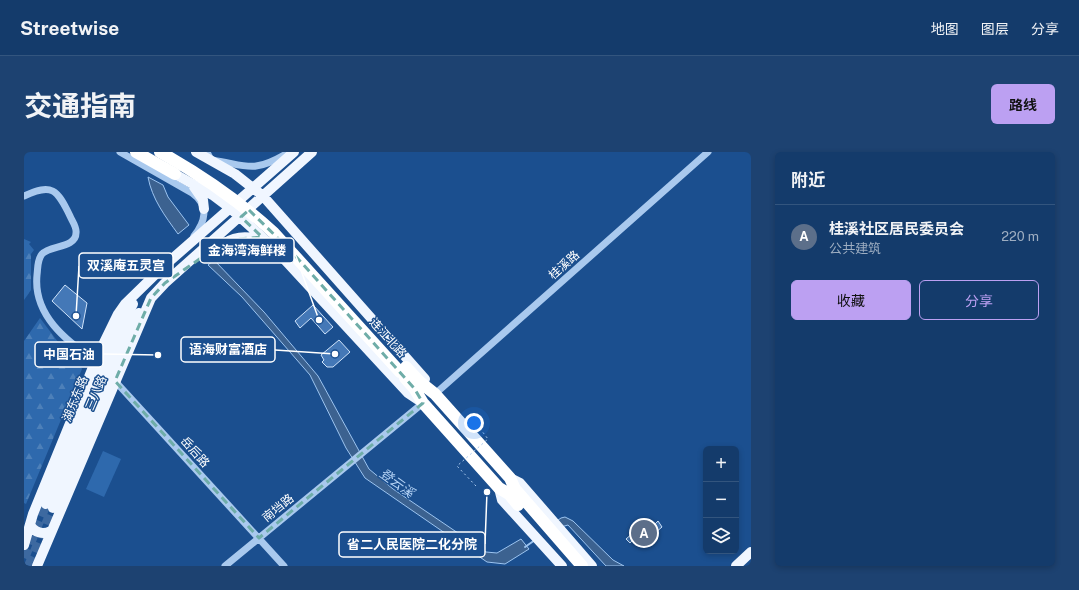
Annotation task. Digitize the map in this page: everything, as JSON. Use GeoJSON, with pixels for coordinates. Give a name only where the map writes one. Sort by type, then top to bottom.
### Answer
{"type":"FeatureCollection","features":[{"type":"Feature","properties":{"kind":"highway"},"geometry":{"type":"LineString","coordinates":[[136,152],[175,177]]}},
{"type":"Feature","properties":{"kind":"highway","name":"连江北路"},"geometry":{"type":"LineString","coordinates":[[160,152],[218,186],[270,228],[403,369],[435,394],[510,478],[515,489],[533,516],[572,566]]}},
{"type":"Feature","properties":{"kind":"highway","name":"连江北路"},"geometry":{"type":"LineString","coordinates":[[176,152],[223,180],[261,210],[297,246],[403,369],[423,403],[499,488],[509,494],[533,516],[582,566]]}},
{"type":"Feature","properties":{"kind":"main road"},"geometry":{"type":"LineString","coordinates":[[196,152],[209,156],[263,196],[424,378],[435,394]]}},
{"type":"Feature","properties":{"kind":"main road","name":"三八路"},"geometry":{"type":"LineString","coordinates":[[24,545],[27,528],[96,361],[118,314],[125,304],[185,248],[294,152]]}},
{"type":"Feature","properties":{"kind":"main road","name":"三八路"},"geometry":{"type":"LineString","coordinates":[[36,566],[151,298],[181,269],[312,152]]}},
{"type":"Feature","properties":{"kind":"main road"},"geometry":{"type":"LineString","coordinates":[[175,177],[214,196],[241,217],[272,247],[408,393],[423,403]]}},
{"type":"Feature","properties":{"kind":"main road"},"geometry":{"type":"LineString","coordinates":[[175,177],[198,190],[203,200],[204,209]]}},
{"type":"Feature","properties":{"kind":"main road"},"geometry":{"type":"LineString","coordinates":[[181,269],[198,263],[223,242],[231,239],[249,237],[260,240],[272,247]]}},
{"type":"Feature","properties":{"kind":"main road","name":"湖东东路"},"geometry":{"type":"LineString","coordinates":[[145,285],[117,333],[50,506],[124,338],[132,322],[151,298]]}},
{"type":"Feature","properties":{"kind":"main road"},"geometry":{"type":"LineString","coordinates":[[510,478],[520,483],[592,566]]}},
{"type":"Feature","properties":{"kind":"main road"},"geometry":{"type":"LineString","coordinates":[[499,488],[502,500],[562,566]]}},
{"type":"Feature","properties":{"kind":"main road"},"geometry":{"type":"LineString","coordinates":[[27,528],[39,533],[51,531]]}},
{"type":"Feature","properties":{"kind":"main road"},"geometry":{"type":"LineString","coordinates":[[736,566],[751,552]]}},
{"type":"Feature","properties":{"kind":"street"},"geometry":{"type":"LineString","coordinates":[[120,152],[148,168],[175,177],[197,196],[204,209],[203,221],[185,248]]}},
{"type":"Feature","properties":{"kind":"street"},"geometry":{"type":"LineString","coordinates":[[209,156],[254,167],[268,164],[290,152]]}},
{"type":"Feature","properties":{"kind":"street","name":"桂溪路"},"geometry":{"type":"LineString","coordinates":[[435,394],[708,152]]}},
{"type":"Feature","properties":{"kind":"street"},"geometry":{"type":"LineString","coordinates":[[24,196],[40,189],[54,192],[64,203],[76,230],[75,237],[72,241],[46,251],[40,258],[37,282],[38,295],[42,307],[55,327],[74,345],[96,361]]}},
{"type":"Feature","properties":{"kind":"street","name":"岳后路"},"geometry":{"type":"LineString","coordinates":[[116,381],[284,566]]}},
{"type":"Feature","properties":{"kind":"street","name":"南垱路"},"geometry":{"type":"LineString","coordinates":[[225,566],[423,403]]}},
{"type":"Feature","properties":{"kind":"path"},"geometry":{"type":"LineString","coordinates":[[476,486],[457,466],[488,439],[478,426]]}},
{"type":"Feature","properties":{"kind":"highlighted area"},"geometry":{"type":"Polygon","coordinates":[[[249,210],[291,251],[414,388],[423,403],[259,538],[115,381],[151,298],[165,283],[227,240],[262,237],[241,217],[249,210]]]}},
{"type":"Feature","properties":{"kind":"green space"},"geometry":{"type":"Polygon","coordinates":[[[24,239],[31,242],[29,244],[34,250],[31,254],[31,290],[24,300],[24,239]]]}},
{"type":"Feature","properties":{"kind":"green space"},"geometry":{"type":"Polygon","coordinates":[[[40,318],[67,354],[82,369],[26,504],[24,503],[24,341],[40,318]]]}},
{"type":"Feature","properties":{"kind":"green space"},"geometry":{"type":"Polygon","coordinates":[[[103,451],[121,459],[104,497],[86,489],[103,451]]]}},
{"type":"Feature","properties":{"kind":"shaded area"},"geometry":{"type":"Polygon","coordinates":[[[148,177],[163,185],[168,197],[189,225],[178,234],[156,200],[148,177]]]}},
{"type":"Feature","properties":{"kind":"shaded area"},"geometry":{"type":"Polygon","coordinates":[[[214,260],[264,312],[318,376],[369,469],[393,489],[486,552],[497,553],[521,539],[529,549],[505,564],[487,562],[365,478],[346,448],[310,375],[242,297],[208,265],[214,260]]]}},
{"type":"Feature","properties":{"kind":"shaded area"},"geometry":{"type":"Polygon","coordinates":[[[565,517],[573,521],[613,560],[624,566],[606,566],[568,525],[561,527],[551,525],[565,517]]]}},
{"type":"Feature","properties":{"kind":"building"},"geometry":{"type":"Polygon","coordinates":[[[65,285],[87,303],[82,329],[52,301],[65,285]]]}},
{"type":"Feature","properties":{"kind":"building"},"geometry":{"type":"Polygon","coordinates":[[[313,305],[333,327],[325,334],[311,318],[300,328],[295,321],[313,305]]]}},
{"type":"Feature","properties":{"kind":"building"},"geometry":{"type":"Polygon","coordinates":[[[339,340],[350,352],[333,367],[327,367],[322,362],[324,360],[321,355],[339,340]]]}},
{"type":"Feature","properties":{"kind":"building"},"geometry":{"type":"Polygon","coordinates":[[[649,519],[654,525],[658,521],[662,527],[640,546],[634,539],[630,543],[626,539],[649,519]]]}},
{"type":"Feature","properties":{"kind":"waterway","name":"登云溪"},"geometry":{"type":"LineString","coordinates":[[525,547],[535,540]]}},
{"type":"Feature","properties":{"kind":"tunnel"},"geometry":{"type":"LineString","coordinates":[[24,558],[46,504]]}},
{"type":"Feature","properties":{"kind":"tunnel"},"geometry":{"type":"LineString","coordinates":[[29,566],[53,508]]}},
{"type":"Feature","properties":{"kind":"place","name":"双溪庵五灵宫"},"geometry":{"type":"Point","coordinates":[76,316]}},
{"type":"Feature","properties":{"kind":"place","name":"金海湾海鲜楼"},"geometry":{"type":"Point","coordinates":[319,320]}},
{"type":"Feature","properties":{"kind":"place","name":"语海财富酒店"},"geometry":{"type":"Point","coordinates":[335,354]}},
{"type":"Feature","properties":{"kind":"place","name":"中国石油"},"geometry":{"type":"Point","coordinates":[158,355]}},
{"type":"Feature","properties":{"kind":"place","name":"省二人民医院二化分院"},"geometry":{"type":"Point","coordinates":[487,492]}},
{"type":"Feature","properties":{"kind":"place","name":"桂溪社区居民委员会"},"geometry":{"type":"Point","coordinates":[644,533]}}]}
